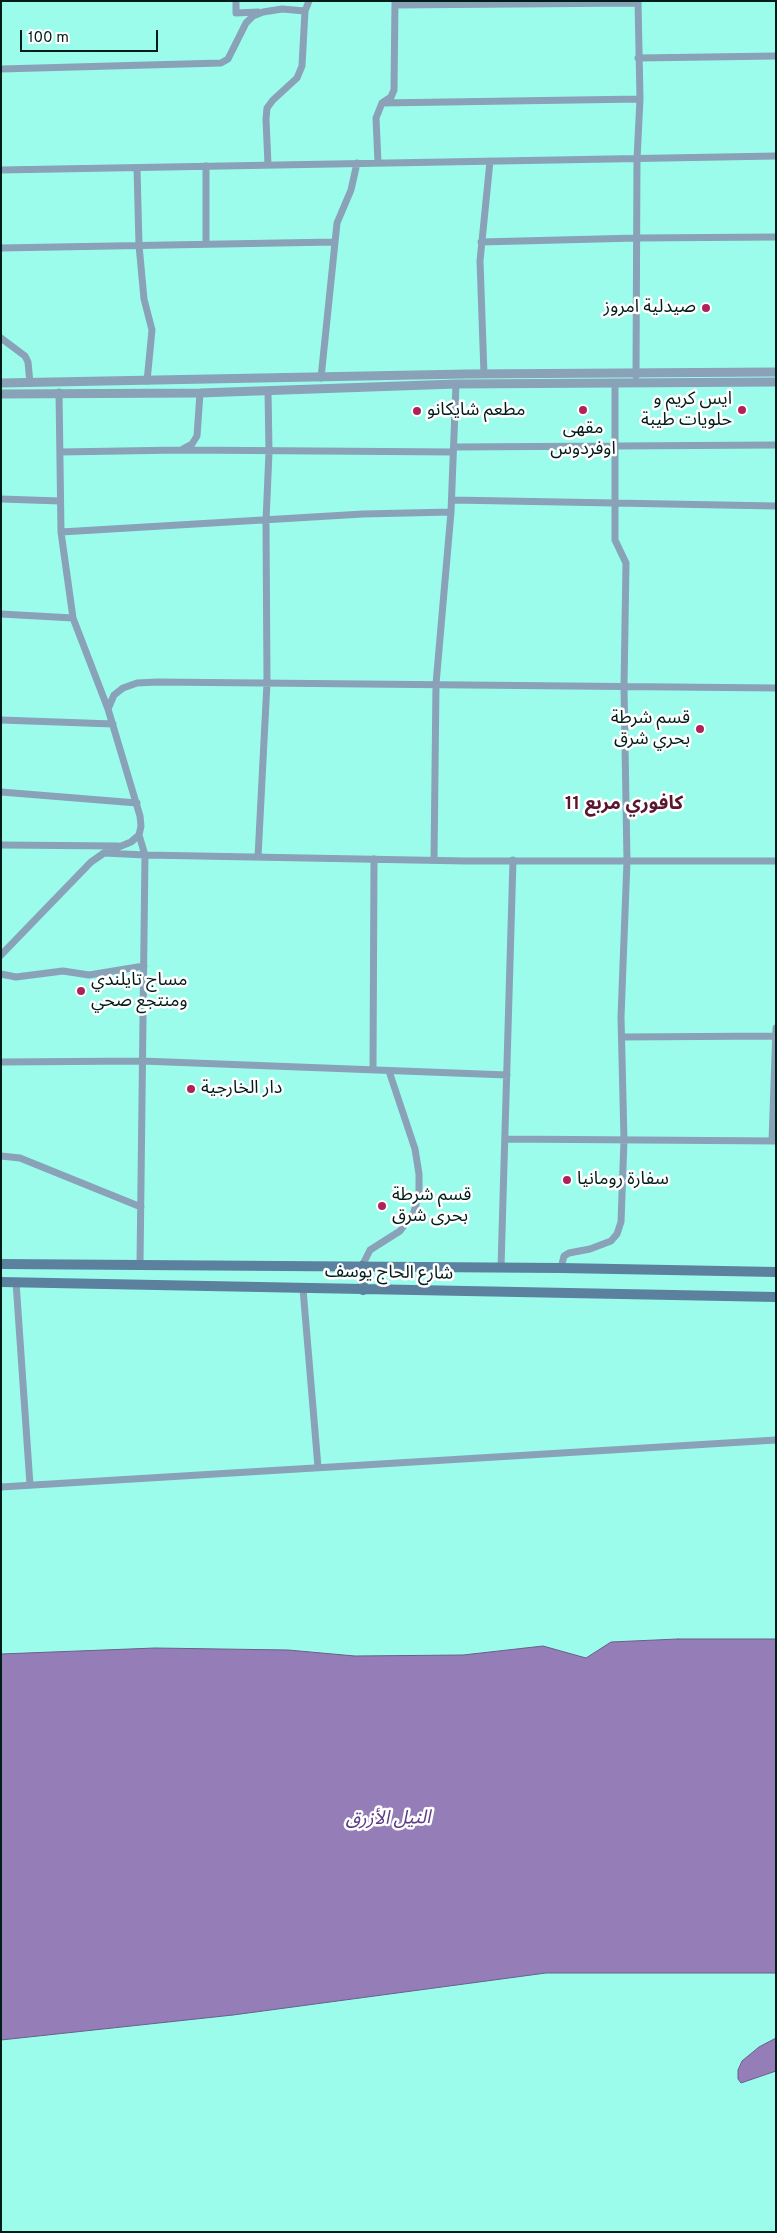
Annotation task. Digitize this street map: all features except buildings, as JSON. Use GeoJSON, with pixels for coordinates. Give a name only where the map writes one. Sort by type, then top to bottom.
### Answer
{"type":"FeatureCollection","features":[{"type":"Feature","properties":{"kind":"main road","name":"شارع الحاج يوسف"},"geometry":{"type":"LineString","coordinates":[[1,1264],[501,1267],[776,1272]]}},
{"type":"Feature","properties":{"kind":"main road"},"geometry":{"type":"LineString","coordinates":[[362,1266],[363,1290]]}},
{"type":"Feature","properties":{"kind":"main road","name":"شارع الحاج يوسف"},"geometry":{"type":"LineString","coordinates":[[1,1282],[776,1297]]}},
{"type":"Feature","properties":{"kind":"street"},"geometry":{"type":"LineString","coordinates":[[236,1],[236,13],[282,9],[305,11]]}},
{"type":"Feature","properties":{"kind":"street"},"geometry":{"type":"LineString","coordinates":[[268,165],[266,119],[268,108],[273,100],[297,78],[302,66],[305,11],[309,1]]}},
{"type":"Feature","properties":{"kind":"street"},"geometry":{"type":"LineString","coordinates":[[378,163],[376,118],[382,103],[391,97],[394,90],[395,3],[638,2],[640,99],[637,159],[636,383]]}},
{"type":"Feature","properties":{"kind":"street"},"geometry":{"type":"LineString","coordinates":[[1,69],[222,63],[228,59],[246,23],[263,12]]}},
{"type":"Feature","properties":{"kind":"street"},"geometry":{"type":"LineString","coordinates":[[638,58],[776,56]]}},
{"type":"Feature","properties":{"kind":"street"},"geometry":{"type":"LineString","coordinates":[[382,103],[640,99]]}},
{"type":"Feature","properties":{"kind":"street"},"geometry":{"type":"LineString","coordinates":[[1,170],[776,156]]}},
{"type":"Feature","properties":{"kind":"street"},"geometry":{"type":"LineString","coordinates":[[484,374],[480,261],[490,161]]}},
{"type":"Feature","properties":{"kind":"street"},"geometry":{"type":"LineString","coordinates":[[321,378],[337,223],[351,190],[357,163]]}},
{"type":"Feature","properties":{"kind":"street"},"geometry":{"type":"LineString","coordinates":[[206,166],[206,244]]}},
{"type":"Feature","properties":{"kind":"street"},"geometry":{"type":"LineString","coordinates":[[137,168],[139,245],[144,299],[152,330],[147,381]]}},
{"type":"Feature","properties":{"kind":"street"},"geometry":{"type":"LineString","coordinates":[[481,242],[776,237]]}},
{"type":"Feature","properties":{"kind":"street"},"geometry":{"type":"LineString","coordinates":[[1,248],[334,242]]}},
{"type":"Feature","properties":{"kind":"street"},"geometry":{"type":"LineString","coordinates":[[1,338],[25,356],[28,362],[30,383]]}},
{"type":"Feature","properties":{"kind":"street"},"geometry":{"type":"LineString","coordinates":[[1,383],[484,374],[776,372]]}},
{"type":"Feature","properties":{"kind":"street"},"geometry":{"type":"LineString","coordinates":[[1,394],[59,392],[200,393],[456,384],[776,382]]}},
{"type":"Feature","properties":{"kind":"street"},"geometry":{"type":"LineString","coordinates":[[434,860],[436,684],[452,500],[456,384]]}},
{"type":"Feature","properties":{"kind":"street"},"geometry":{"type":"LineString","coordinates":[[561,1268],[564,1256],[569,1253],[590,1250],[611,1241],[617,1234],[621,1222],[624,1140],[621,1017],[627,861],[624,687],[626,563],[616,540],[615,384]]}},
{"type":"Feature","properties":{"kind":"street"},"geometry":{"type":"LineString","coordinates":[[258,858],[267,683],[266,521],[269,452],[268,390]]}},
{"type":"Feature","properties":{"kind":"street"},"geometry":{"type":"LineString","coordinates":[[59,392],[60,501],[73,618],[108,709],[137,803],[141,826],[139,836],[145,856],[140,1264]]}},
{"type":"Feature","properties":{"kind":"street"},"geometry":{"type":"LineString","coordinates":[[181,450],[192,444],[197,436],[200,393]]}},
{"type":"Feature","properties":{"kind":"street"},"geometry":{"type":"LineString","coordinates":[[60,452],[181,450],[269,452],[616,445],[776,445]]}},
{"type":"Feature","properties":{"kind":"street"},"geometry":{"type":"LineString","coordinates":[[1,499],[60,501]]}},
{"type":"Feature","properties":{"kind":"street"},"geometry":{"type":"LineString","coordinates":[[452,500],[776,506]]}},
{"type":"Feature","properties":{"kind":"street"},"geometry":{"type":"LineString","coordinates":[[62,532],[363,514],[451,512]]}},
{"type":"Feature","properties":{"kind":"street"},"geometry":{"type":"LineString","coordinates":[[1,614],[73,618]]}},
{"type":"Feature","properties":{"kind":"street"},"geometry":{"type":"LineString","coordinates":[[108,709],[114,695],[123,688],[137,683],[776,688]]}},
{"type":"Feature","properties":{"kind":"street"},"geometry":{"type":"LineString","coordinates":[[1,720],[113,724]]}},
{"type":"Feature","properties":{"kind":"street"},"geometry":{"type":"LineString","coordinates":[[1,792],[137,803]]}},
{"type":"Feature","properties":{"kind":"street"},"geometry":{"type":"LineString","coordinates":[[1,955],[92,862],[104,853],[124,846],[139,836]]}},
{"type":"Feature","properties":{"kind":"street"},"geometry":{"type":"LineString","coordinates":[[1,845],[124,846]]}},
{"type":"Feature","properties":{"kind":"street"},"geometry":{"type":"LineString","coordinates":[[104,853],[145,856],[258,858],[776,861]]}},
{"type":"Feature","properties":{"kind":"street"},"geometry":{"type":"LineString","coordinates":[[373,1070],[374,859]]}},
{"type":"Feature","properties":{"kind":"street"},"geometry":{"type":"LineString","coordinates":[[501,1267],[513,860]]}},
{"type":"Feature","properties":{"kind":"street"},"geometry":{"type":"LineString","coordinates":[[1,974],[16,977],[63,971],[89,975],[144,966]]}},
{"type":"Feature","properties":{"kind":"street"},"geometry":{"type":"LineString","coordinates":[[505,1139],[774,1141],[776,1028]]}},
{"type":"Feature","properties":{"kind":"street"},"geometry":{"type":"LineString","coordinates":[[622,1037],[776,1036]]}},
{"type":"Feature","properties":{"kind":"street"},"geometry":{"type":"LineString","coordinates":[[1,1062],[142,1061],[507,1074]]}},
{"type":"Feature","properties":{"kind":"street"},"geometry":{"type":"LineString","coordinates":[[362,1266],[370,1250],[400,1230],[414,1212],[419,1193],[420,1174],[415,1149],[389,1071]]}},
{"type":"Feature","properties":{"kind":"street"},"geometry":{"type":"LineString","coordinates":[[1,1156],[20,1158],[141,1207]]}},
{"type":"Feature","properties":{"kind":"street"},"geometry":{"type":"LineString","coordinates":[[16,1282],[30,1486]]}},
{"type":"Feature","properties":{"kind":"street"},"geometry":{"type":"LineString","coordinates":[[303,1289],[318,1468]]}},
{"type":"Feature","properties":{"kind":"street"},"geometry":{"type":"LineString","coordinates":[[1,1488],[776,1440]]}},
{"type":"Feature","properties":{"kind":"water","name":"النيل الأزرق"},"geometry":{"type":"Polygon","coordinates":[[[678,1639],[776,1639],[776,1973],[546,1973],[233,2015],[1,2040],[1,1654],[155,1648],[288,1650],[355,1656],[463,1655],[543,1646],[586,1658],[611,1642],[678,1639]]]}},
{"type":"Feature","properties":{"kind":"water"},"geometry":{"type":"Polygon","coordinates":[[[776,2038],[776,2071],[741,2083],[738,2079],[738,2070],[742,2061],[759,2047],[776,2038]]]}},
{"type":"Feature","properties":{"kind":"place","name":"صيدلية امروز"},"geometry":{"type":"Point","coordinates":[706,308]}},
{"type":"Feature","properties":{"kind":"place","name":"مقهى اوفردوس"},"geometry":{"type":"Point","coordinates":[583,410]}},
{"type":"Feature","properties":{"kind":"place","name":"ايس كريم و حلويات طيبة"},"geometry":{"type":"Point","coordinates":[742,410]}},
{"type":"Feature","properties":{"kind":"place","name":"مطعم شايكانو"},"geometry":{"type":"Point","coordinates":[417,411]}},
{"type":"Feature","properties":{"kind":"place","name":"قسم شرطة بحري شرق"},"geometry":{"type":"Point","coordinates":[700,729]}},
{"type":"Feature","properties":{"kind":"place","name":"مساج تايلندي ومنتجع صحي"},"geometry":{"type":"Point","coordinates":[81,991]}},
{"type":"Feature","properties":{"kind":"place","name":"دار الخارجية"},"geometry":{"type":"Point","coordinates":[191,1089]}},
{"type":"Feature","properties":{"kind":"place","name":"سفارة رومانيا"},"geometry":{"type":"Point","coordinates":[567,1180]}},
{"type":"Feature","properties":{"kind":"place","name":"قسم شرطة بحرى شرق"},"geometry":{"type":"Point","coordinates":[382,1206]}},
{"type":"Feature","properties":{"kind":"district","name":"كافوري مربع 11"},"geometry":{"type":"Point","coordinates":[624,805]}}]}
